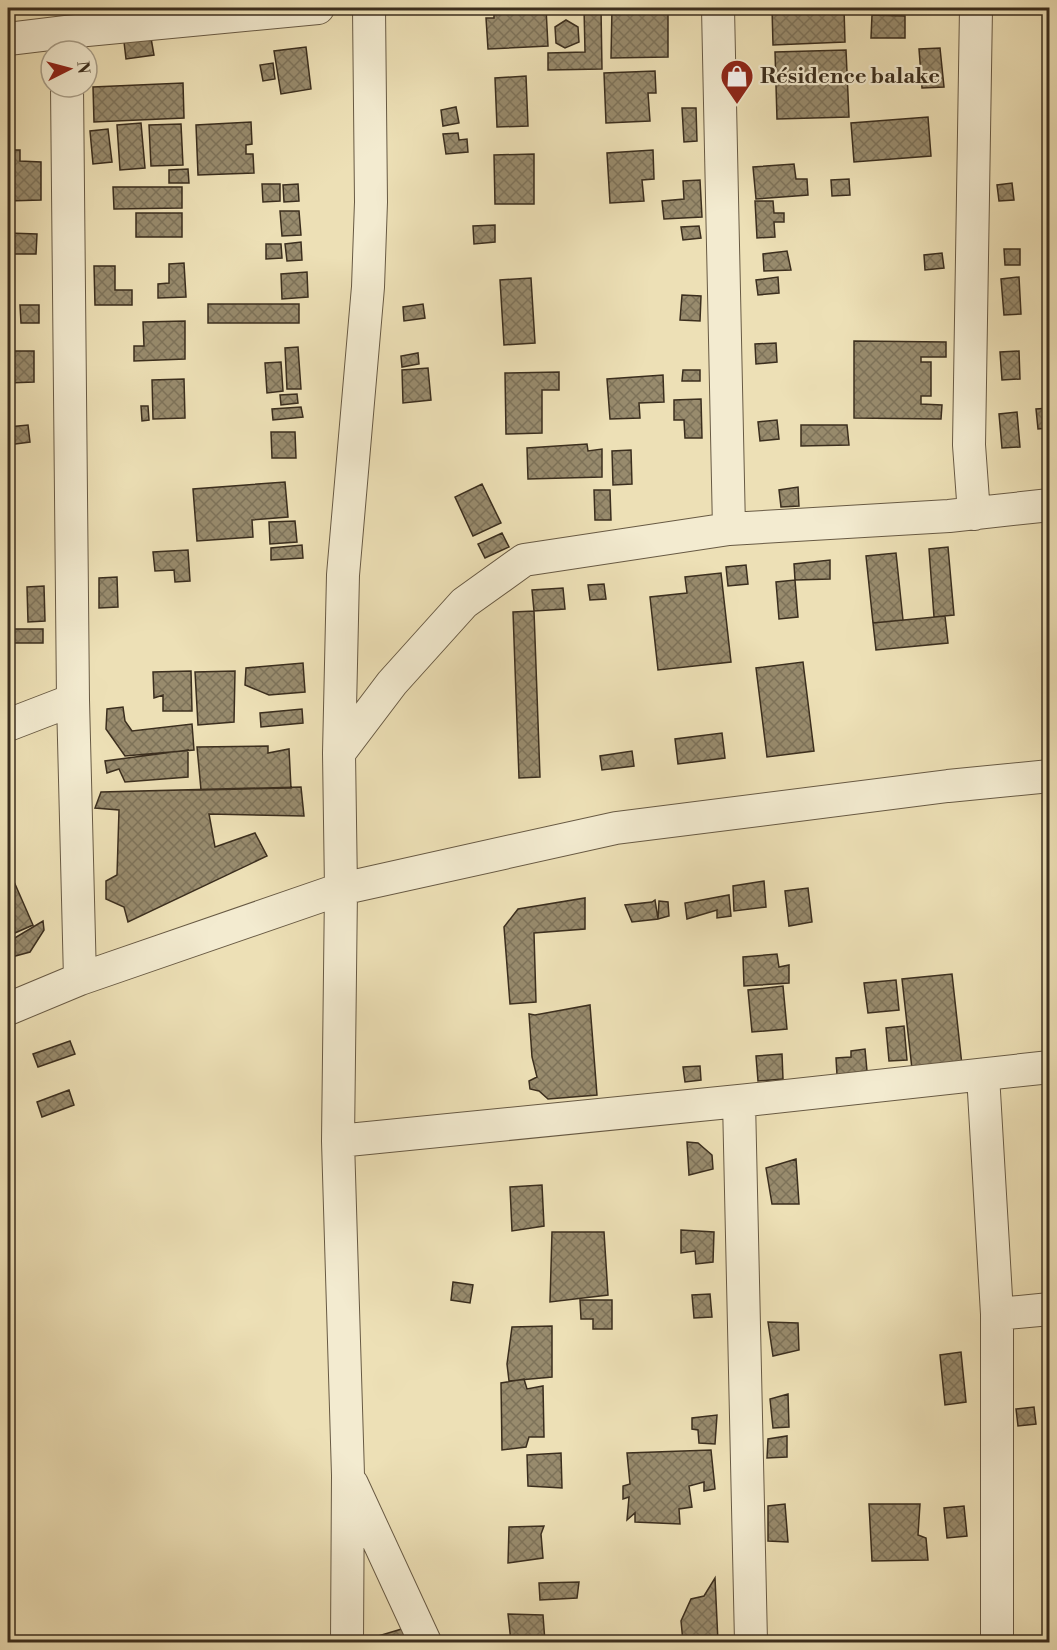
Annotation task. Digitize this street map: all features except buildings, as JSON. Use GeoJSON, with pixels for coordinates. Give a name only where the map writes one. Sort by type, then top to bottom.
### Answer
{"type":"FeatureCollection","features":[{"type":"Feature","properties":{"kind":"street"},"geometry":{"type":"LineString","coordinates":[[8,39],[66,30],[318,8]]}},
{"type":"Feature","properties":{"kind":"street"},"geometry":{"type":"LineString","coordinates":[[347,1642],[348,1475],[338,1141],[341,889],[339,753],[343,575],[368,287],[371,202],[369,8]]}},
{"type":"Feature","properties":{"kind":"street"},"geometry":{"type":"LineString","coordinates":[[718,8],[729,529]]}},
{"type":"Feature","properties":{"kind":"street"},"geometry":{"type":"LineString","coordinates":[[974,514],[969,445],[976,8]]}},
{"type":"Feature","properties":{"kind":"street"},"geometry":{"type":"LineString","coordinates":[[67,99],[73,700],[80,979]]}},
{"type":"Feature","properties":{"kind":"street"},"geometry":{"type":"LineString","coordinates":[[339,753],[392,682],[464,603],[524,560],[729,529],[974,514],[1050,505]]}},
{"type":"Feature","properties":{"kind":"street"},"geometry":{"type":"LineString","coordinates":[[8,725],[73,700]]}},
{"type":"Feature","properties":{"kind":"street"},"geometry":{"type":"LineString","coordinates":[[8,1009],[80,979],[341,889],[616,828],[948,786],[1050,776]]}},
{"type":"Feature","properties":{"kind":"street"},"geometry":{"type":"LineString","coordinates":[[338,1141],[1050,1067]]}},
{"type":"Feature","properties":{"kind":"street"},"geometry":{"type":"LineString","coordinates":[[982,1075],[997,1314],[997,1642]]}},
{"type":"Feature","properties":{"kind":"street"},"geometry":{"type":"LineString","coordinates":[[739,1101],[751,1642]]}},
{"type":"Feature","properties":{"kind":"street"},"geometry":{"type":"LineString","coordinates":[[997,1314],[1050,1309]]}},
{"type":"Feature","properties":{"kind":"street"},"geometry":{"type":"LineString","coordinates":[[348,1475],[425,1642]]}},
{"type":"Feature","properties":{"kind":"place","name":"Résidence balake"},"geometry":{"type":"Point","coordinates":[737,105]}}]}
